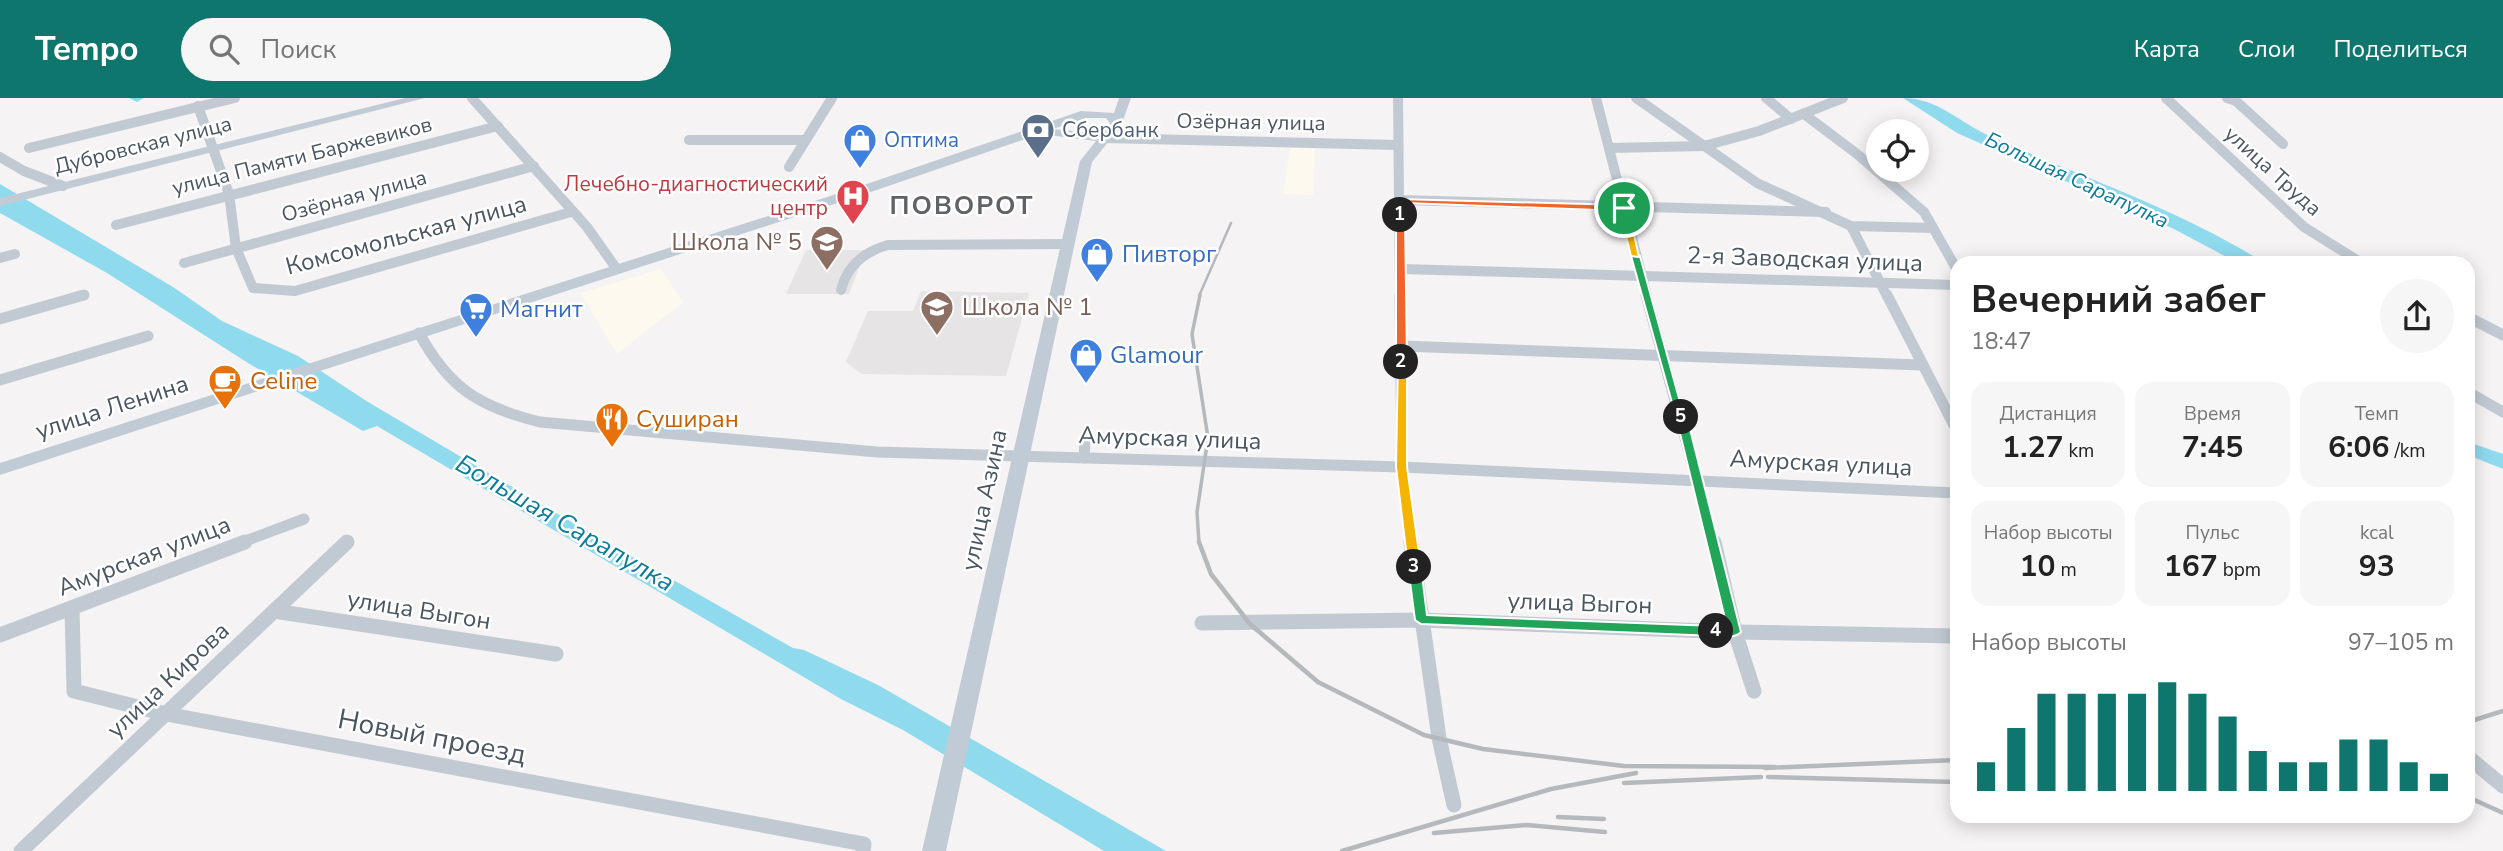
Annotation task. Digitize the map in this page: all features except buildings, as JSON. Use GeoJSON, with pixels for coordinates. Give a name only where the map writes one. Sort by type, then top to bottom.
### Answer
{"type":"FeatureCollection","features":[{"type":"Feature","properties":{"kind":"main road","name":"Дубровская улица"},"geometry":{"type":"LineString","coordinates":[[0,202],[419,98]]}},
{"type":"Feature","properties":{"kind":"main road","name":"улица Азина"},"geometry":{"type":"LineString","coordinates":[[934,851],[1086,161],[1111,130],[1125,98]]}},
{"type":"Feature","properties":{"kind":"main road"},"geometry":{"type":"LineString","coordinates":[[1075,124],[1099,100]]}},
{"type":"Feature","properties":{"kind":"main road"},"geometry":{"type":"LineString","coordinates":[[1075,124],[1103,114],[1113,117],[1111,130]]}},
{"type":"Feature","properties":{"kind":"main road","name":"улица Ленина"},"geometry":{"type":"LineString","coordinates":[[0,470],[998,144],[1075,124],[1111,130]]}},
{"type":"Feature","properties":{"kind":"main road"},"geometry":{"type":"LineString","coordinates":[[1075,124],[1086,161]]}},
{"type":"Feature","properties":{"kind":"street"},"geometry":{"type":"LineString","coordinates":[[29,148],[235,98]]}},
{"type":"Feature","properties":{"kind":"street"},"geometry":{"type":"LineString","coordinates":[[472,98],[587,227],[616,268]]}},
{"type":"Feature","properties":{"kind":"street"},"geometry":{"type":"LineString","coordinates":[[789,167],[832,98]]}},
{"type":"Feature","properties":{"kind":"street"},"geometry":{"type":"LineString","coordinates":[[1398,98],[1402,467],[1439,738],[1454,805]]}},
{"type":"Feature","properties":{"kind":"street"},"geometry":{"type":"LineString","coordinates":[[1596,98],[1641,276],[1699,480],[1735,632],[1754,691]]}},
{"type":"Feature","properties":{"kind":"street"},"geometry":{"type":"LineString","coordinates":[[1636,98],[1757,183],[1826,212],[1851,226],[1933,228]]}},
{"type":"Feature","properties":{"kind":"street"},"geometry":{"type":"LineString","coordinates":[[1766,98],[1791,119]]}},
{"type":"Feature","properties":{"kind":"street"},"geometry":{"type":"LineString","coordinates":[[1609,148],[1703,146],[1791,119],[1843,98]]}},
{"type":"Feature","properties":{"kind":"street","name":"улица Труда"},"geometry":{"type":"LineString","coordinates":[[2166,98],[2304,227],[2350,256]]}},
{"type":"Feature","properties":{"kind":"street"},"geometry":{"type":"LineString","coordinates":[[2227,98],[2236,101],[2283,144]]}},
{"type":"Feature","properties":{"kind":"street"},"geometry":{"type":"LineString","coordinates":[[198,106],[229,194],[236,248]]}},
{"type":"Feature","properties":{"kind":"street"},"geometry":{"type":"LineString","coordinates":[[1804,114],[1857,154],[1924,212],[1950,258]]}},
{"type":"Feature","properties":{"kind":"street","name":"улица Памяти Баржевиков"},"geometry":{"type":"LineString","coordinates":[[116,225],[498,126]]}},
{"type":"Feature","properties":{"kind":"street","name":"Озёрная улица"},"geometry":{"type":"LineString","coordinates":[[1111,130],[1398,145]]}},
{"type":"Feature","properties":{"kind":"street"},"geometry":{"type":"LineString","coordinates":[[689,140],[804,140]]}},
{"type":"Feature","properties":{"kind":"street"},"geometry":{"type":"LineString","coordinates":[[0,157],[56,188]]}},
{"type":"Feature","properties":{"kind":"street","name":"Озёрная улица"},"geometry":{"type":"LineString","coordinates":[[184,263],[534,166]]}},
{"type":"Feature","properties":{"kind":"street"},"geometry":{"type":"LineString","coordinates":[[1401,200],[1826,212]]}},
{"type":"Feature","properties":{"kind":"street","name":"Комсомольская улица"},"geometry":{"type":"LineString","coordinates":[[236,248],[253,288],[295,291],[571,212]]}},
{"type":"Feature","properties":{"kind":"street"},"geometry":{"type":"LineString","coordinates":[[1851,226],[1883,283],[1950,418]]}},
{"type":"Feature","properties":{"kind":"street"},"geometry":{"type":"LineString","coordinates":[[841,290],[846,270],[874,249],[888,245],[1067,244]]}},
{"type":"Feature","properties":{"kind":"street"},"geometry":{"type":"LineString","coordinates":[[0,258],[15,254]]}},
{"type":"Feature","properties":{"kind":"street","name":"2-я Заводская улица"},"geometry":{"type":"LineString","coordinates":[[1401,269],[1950,285]]}},
{"type":"Feature","properties":{"kind":"street"},"geometry":{"type":"LineString","coordinates":[[0,319],[84,295]]}},
{"type":"Feature","properties":{"kind":"street"},"geometry":{"type":"LineString","coordinates":[[2475,324],[2503,335]]}},
{"type":"Feature","properties":{"kind":"street","name":"Амурская улица"},"geometry":{"type":"LineString","coordinates":[[419,333],[440,370],[473,396],[510,415],[540,422],[864,451],[1402,467],[1950,493]]}},
{"type":"Feature","properties":{"kind":"street"},"geometry":{"type":"LineString","coordinates":[[0,380],[148,336]]}},
{"type":"Feature","properties":{"kind":"street"},"geometry":{"type":"LineString","coordinates":[[1402,346],[1922,365]]}},
{"type":"Feature","properties":{"kind":"street"},"geometry":{"type":"LineString","coordinates":[[2475,396],[2503,412]]}},
{"type":"Feature","properties":{"kind":"street"},"geometry":{"type":"LineString","coordinates":[[1084,458],[1085,440]]}},
{"type":"Feature","properties":{"kind":"street","name":"Амурская улица"},"geometry":{"type":"LineString","coordinates":[[0,635],[304,519]]}},
{"type":"Feature","properties":{"kind":"street","name":"улица Кирова"},"geometry":{"type":"LineString","coordinates":[[21,851],[347,542]]}},
{"type":"Feature","properties":{"kind":"street","name":"Новый проезд"},"geometry":{"type":"LineString","coordinates":[[72,608],[74,691],[166,714],[863,848]]}},
{"type":"Feature","properties":{"kind":"street","name":"улица Выгон"},"geometry":{"type":"LineString","coordinates":[[274,611],[556,654]]}},
{"type":"Feature","properties":{"kind":"street","name":"улица Выгон"},"geometry":{"type":"LineString","coordinates":[[1202,623],[1421,620],[1735,632],[1950,636]]}},
{"type":"Feature","properties":{"kind":"street"},"geometry":{"type":"LineString","coordinates":[[2475,763],[2503,786]]}},
{"type":"Feature","properties":{"kind":"shaded area"},"geometry":{"type":"Polygon","coordinates":[[[1290,147],[1315,149],[1313,195],[1283,194],[1290,147]]]}},
{"type":"Feature","properties":{"kind":"shaded area","name":"Школа № 5"},"geometry":{"type":"Polygon","coordinates":[[[806,250],[866,250],[849,294],[786,294],[806,250]]]}},
{"type":"Feature","properties":{"kind":"shaded area"},"geometry":{"type":"Polygon","coordinates":[[[661,269],[683,302],[617,354],[580,293],[661,269]]]}},
{"type":"Feature","properties":{"kind":"shaded area","name":"Школа № 1"},"geometry":{"type":"Polygon","coordinates":[[[921,291],[1029,293],[1006,376],[862,374],[846,362],[868,311],[913,311],[921,291]]]}},
{"type":"Feature","properties":{"kind":"water","name":"Большая Сарапулка"},"geometry":{"type":"Polygon","coordinates":[[[1903,98],[1927,102],[1979,131],[2129,194],[2253,256],[2225,256],[2174,229],[1957,133],[1903,98]]]}},
{"type":"Feature","properties":{"kind":"water","name":"Большая Сарапулка"},"geometry":{"type":"Polygon","coordinates":[[[0,184],[173,287],[222,321],[298,356],[368,402],[580,527],[793,648],[804,650],[878,685],[1166,851],[1104,851],[903,730],[841,699],[377,426],[363,431],[248,363],[107,273],[0,213],[0,184]]]}},
{"type":"Feature","properties":{"kind":"water"},"geometry":{"type":"Polygon","coordinates":[[[2475,444],[2503,454],[2503,469],[2475,458],[2475,444]]]}},
{"type":"Feature","properties":{"kind":"railway"},"geometry":{"type":"LineString","coordinates":[[1199,296],[1231,223]]}},
{"type":"Feature","properties":{"kind":"railway"},"geometry":{"type":"LineString","coordinates":[[1199,543],[1197,512],[1208,438],[1192,334],[1200,295]]}},
{"type":"Feature","properties":{"kind":"railway"},"geometry":{"type":"LineString","coordinates":[[1199,542],[1211,574],[1250,624],[1318,682],[1424,735],[1483,749],[1624,766],[1775,767]]}},
{"type":"Feature","properties":{"kind":"railway"},"geometry":{"type":"LineString","coordinates":[[2475,720],[2503,711]]}},
{"type":"Feature","properties":{"kind":"railway"},"geometry":{"type":"LineString","coordinates":[[1765,768],[1950,760]]}},
{"type":"Feature","properties":{"kind":"railway"},"geometry":{"type":"LineString","coordinates":[[1342,851],[1551,789],[1636,773]]}},
{"type":"Feature","properties":{"kind":"railway"},"geometry":{"type":"LineString","coordinates":[[1624,783],[1761,777]]}},
{"type":"Feature","properties":{"kind":"railway"},"geometry":{"type":"LineString","coordinates":[[1768,777],[1950,782]]}},
{"type":"Feature","properties":{"kind":"railway"},"geometry":{"type":"LineString","coordinates":[[2475,800],[2503,813]]}},
{"type":"Feature","properties":{"kind":"railway"},"geometry":{"type":"LineString","coordinates":[[1558,817],[1604,819]]}},
{"type":"Feature","properties":{"kind":"railway"},"geometry":{"type":"LineString","coordinates":[[1434,833],[1527,825],[1605,832]]}},
{"type":"Feature","properties":{"kind":"place","name":"Сбербанк"},"geometry":{"type":"Point","coordinates":[1038,160]}},
{"type":"Feature","properties":{"kind":"place","name":"Оптима"},"geometry":{"type":"Point","coordinates":[860,170]}},
{"type":"Feature","properties":{"kind":"place","name":"Лечебно-диагностический центр"},"geometry":{"type":"Point","coordinates":[853,226]}},
{"type":"Feature","properties":{"kind":"place","name":"Школа № 5"},"geometry":{"type":"Point","coordinates":[827,272]}},
{"type":"Feature","properties":{"kind":"place","name":"Пивторг"},"geometry":{"type":"Point","coordinates":[1097,284]}},
{"type":"Feature","properties":{"kind":"place","name":"Школа № 1"},"geometry":{"type":"Point","coordinates":[937,337]}},
{"type":"Feature","properties":{"kind":"place","name":"Магнит"},"geometry":{"type":"Point","coordinates":[476,339]}},
{"type":"Feature","properties":{"kind":"place","name":"Glamour"},"geometry":{"type":"Point","coordinates":[1086,385]}},
{"type":"Feature","properties":{"kind":"place","name":"Celine"},"geometry":{"type":"Point","coordinates":[225,411]}},
{"type":"Feature","properties":{"kind":"place","name":"Суширан"},"geometry":{"type":"Point","coordinates":[612,449]}},
{"type":"Feature","properties":{"kind":"district","name":"ПОВОРОТ"},"geometry":{"type":"Point","coordinates":[962,205]}},
{"type":"Feature","properties":{"kind":"route"},"geometry":{"type":"LineString","coordinates":[[1401,200],[1624,208],[1699,480],[1735,632],[1421,620],[1402,467],[1401,200]]}}]}
